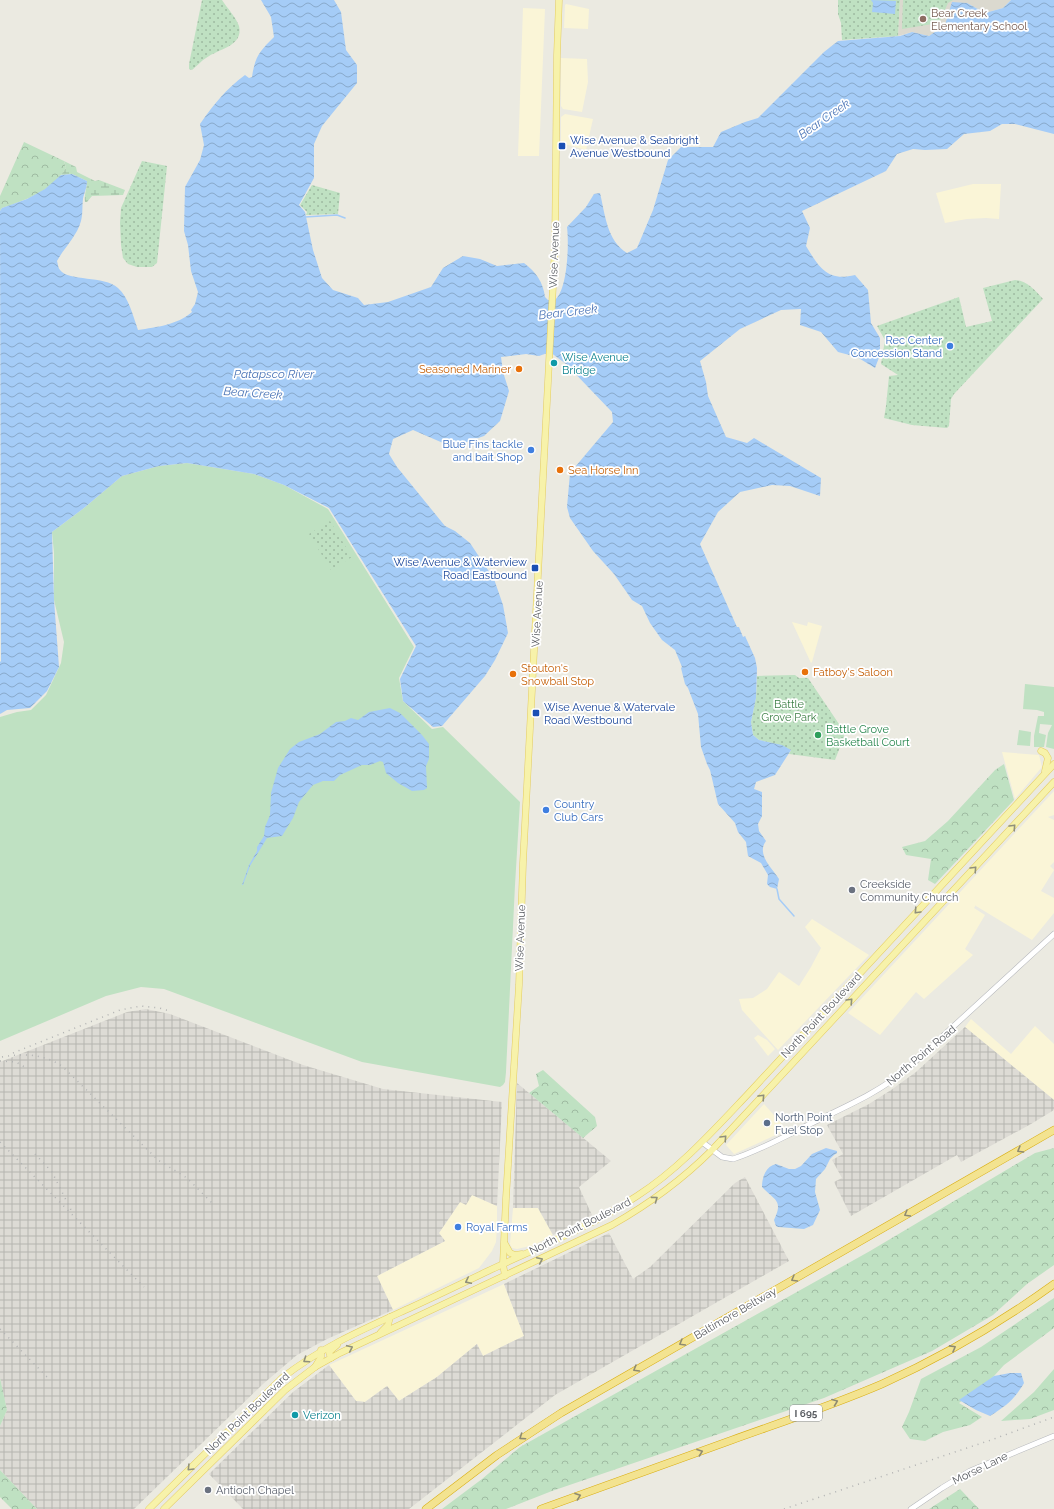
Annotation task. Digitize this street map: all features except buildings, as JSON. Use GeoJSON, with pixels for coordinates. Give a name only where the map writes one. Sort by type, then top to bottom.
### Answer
{"type":"FeatureCollection","features":[{"type":"Feature","properties":{"kind":"highway","name":"Baltimore Beltway"},"geometry":{"type":"LineString","coordinates":[[426,1509],[497,1455],[561,1413],[1054,1130]]}},
{"type":"Feature","properties":{"kind":"highway","name":"I 695"},"geometry":{"type":"LineString","coordinates":[[541,1509],[821,1408],[882,1383],[965,1341],[1005,1317],[1054,1284]]}},
{"type":"Feature","properties":{"kind":"main road","name":"Wise Avenue"},"geometry":{"type":"LineString","coordinates":[[505,1276],[503,1264],[504,1230],[519,985],[554,280],[559,0]]}},
{"type":"Feature","properties":{"kind":"main road"},"geometry":{"type":"LineString","coordinates":[[1041,751],[1045,753],[1048,758],[1048,764],[1043,776]]}},
{"type":"Feature","properties":{"kind":"main road","name":"North Point Boulevard"},"geometry":{"type":"LineString","coordinates":[[149,1509],[282,1378],[321,1350],[527,1254],[604,1216],[638,1196],[675,1168],[702,1142],[1054,764]]}},
{"type":"Feature","properties":{"kind":"main road","name":"North Point Boulevard"},"geometry":{"type":"LineString","coordinates":[[164,1509],[285,1390],[315,1367],[377,1335],[586,1238],[634,1212],[677,1182],[712,1150],[1054,782]]}},
{"type":"Feature","properties":{"kind":"main road"},"geometry":{"type":"LineString","coordinates":[[982,842],[991,851]]}},
{"type":"Feature","properties":{"kind":"main road"},"geometry":{"type":"LineString","coordinates":[[504,1230],[505,1245],[508,1251],[515,1255],[527,1254]]}},
{"type":"Feature","properties":{"kind":"main road"},"geometry":{"type":"LineString","coordinates":[[377,1335],[388,1325],[390,1317]]}},
{"type":"Feature","properties":{"kind":"main road"},"geometry":{"type":"LineString","coordinates":[[331,1358],[329,1354],[330,1351],[344,1338]]}},
{"type":"Feature","properties":{"kind":"main road"},"geometry":{"type":"LineString","coordinates":[[315,1367],[321,1357],[321,1350]]}},
{"type":"Feature","properties":{"kind":"main road"},"geometry":{"type":"LineString","coordinates":[[231,1443],[234,1432],[232,1427]]}},
{"type":"Feature","properties":{"kind":"street","name":"North Point Road"},"geometry":{"type":"LineString","coordinates":[[702,1142],[725,1158],[737,1158],[861,1100],[896,1078],[1054,934]]}},
{"type":"Feature","properties":{"kind":"street","name":"Morse Lane"},"geometry":{"type":"LineString","coordinates":[[911,1509],[970,1471],[998,1458],[1054,1436]]}},
{"type":"Feature","properties":{"kind":"shaded area","name":"Bear Creek Elementary School"},"geometry":{"type":"Polygon","coordinates":[[[900,0],[1011,0],[1003,8],[985,13],[967,3],[945,25],[929,36],[912,32],[898,36],[900,0]]]}},
{"type":"Feature","properties":{"kind":"shaded area"},"geometry":{"type":"Polygon","coordinates":[[[566,4],[589,9],[588,29],[564,28],[566,4]]]}},
{"type":"Feature","properties":{"kind":"shaded area"},"geometry":{"type":"Polygon","coordinates":[[[523,8],[545,9],[539,156],[518,156],[523,8]]]}},
{"type":"Feature","properties":{"kind":"shaded area"},"geometry":{"type":"Polygon","coordinates":[[[561,58],[587,59],[588,82],[582,112],[563,109],[561,106],[561,58]]]}},
{"type":"Feature","properties":{"kind":"shaded area"},"geometry":{"type":"Polygon","coordinates":[[[565,114],[593,119],[586,150],[561,143],[561,117],[565,114]]]}},
{"type":"Feature","properties":{"kind":"shaded area"},"geometry":{"type":"Polygon","coordinates":[[[973,184],[1001,184],[999,219],[967,219],[945,223],[936,193],[973,184]]]}},
{"type":"Feature","properties":{"kind":"shaded area"},"geometry":{"type":"Polygon","coordinates":[[[792,622],[807,626],[808,622],[822,626],[811,663],[792,622]]]}},
{"type":"Feature","properties":{"kind":"shaded area"},"geometry":{"type":"Polygon","coordinates":[[[1002,752],[1039,755],[1042,767],[1015,799],[1002,752]]]}},
{"type":"Feature","properties":{"kind":"shaded area"},"geometry":{"type":"Polygon","coordinates":[[[1054,791],[1054,815],[1048,817],[1054,820],[1054,862],[1050,866],[1054,870],[1041,891],[1054,898],[1054,913],[1032,940],[976,905],[974,908],[985,915],[965,949],[973,955],[924,999],[916,992],[880,1035],[848,1013],[1054,791]]]}},
{"type":"Feature","properties":{"kind":"shaded area"},"geometry":{"type":"Polygon","coordinates":[[[812,919],[869,955],[778,1050],[742,1010],[739,999],[753,998],[767,989],[779,972],[799,986],[821,948],[805,927],[812,919]]]}},
{"type":"Feature","properties":{"kind":"shaded area"},"geometry":{"type":"Polygon","coordinates":[[[146,1009],[170,1014],[303,1065],[383,1089],[502,1102],[497,1206],[472,1195],[466,1205],[460,1202],[439,1233],[445,1241],[377,1276],[393,1310],[327,1339],[297,1355],[263,1384],[134,1509],[37,1509],[0,1470],[0,1426],[7,1410],[0,1378],[0,1062],[127,1012],[146,1009]]]}},
{"type":"Feature","properties":{"kind":"shaded area"},"geometry":{"type":"Polygon","coordinates":[[[971,1019],[1011,1054],[1035,1026],[1054,1044],[1054,1100],[965,1027],[971,1019]]]}},
{"type":"Feature","properties":{"kind":"shaded area"},"geometry":{"type":"Polygon","coordinates":[[[965,1027],[1054,1100],[1054,1110],[961,1162],[957,1155],[851,1216],[834,1182],[842,1178],[832,1160],[843,1154],[827,1125],[869,1104],[891,1090],[916,1072],[965,1027]]]}},
{"type":"Feature","properties":{"kind":"shaded area"},"geometry":{"type":"Polygon","coordinates":[[[758,1035],[767,1040],[775,1049],[768,1056],[754,1038],[758,1035]]]}},
{"type":"Feature","properties":{"kind":"shaded area"},"geometry":{"type":"Polygon","coordinates":[[[517,1083],[611,1161],[579,1187],[592,1215],[553,1235],[538,1208],[513,1208],[517,1083]]]}},
{"type":"Feature","properties":{"kind":"shaded area"},"geometry":{"type":"Polygon","coordinates":[[[764,1104],[787,1130],[734,1154],[726,1145],[764,1104]]]}},
{"type":"Feature","properties":{"kind":"shaded area"},"geometry":{"type":"Polygon","coordinates":[[[745,1177],[789,1261],[555,1395],[409,1509],[243,1509],[209,1474],[293,1392],[329,1365],[356,1401],[365,1402],[387,1386],[399,1401],[437,1377],[477,1344],[483,1356],[524,1336],[504,1284],[609,1233],[633,1279],[650,1267],[735,1183],[745,1177]]]}},
{"type":"Feature","properties":{"kind":"shaded area"},"geometry":{"type":"Polygon","coordinates":[[[472,1195],[497,1206],[496,1242],[492,1251],[479,1268],[393,1310],[377,1276],[445,1241],[439,1233],[460,1202],[472,1195]]]}},
{"type":"Feature","properties":{"kind":"shaded area"},"geometry":{"type":"Polygon","coordinates":[[[513,1208],[538,1208],[553,1235],[534,1245],[517,1249],[512,1248],[510,1244],[513,1208]]]}},
{"type":"Feature","properties":{"kind":"shaded area"},"geometry":{"type":"Polygon","coordinates":[[[504,1284],[524,1336],[483,1356],[477,1344],[437,1377],[399,1401],[387,1386],[365,1402],[356,1401],[329,1365],[504,1284]]]}},
{"type":"Feature","properties":{"kind":"green space"},"geometry":{"type":"Polygon","coordinates":[[[202,0],[222,0],[238,23],[240,33],[234,43],[206,58],[192,70],[189,69],[189,64],[202,0]]]}},
{"type":"Feature","properties":{"kind":"green space"},"geometry":{"type":"Polygon","coordinates":[[[838,0],[900,0],[898,36],[842,40],[841,23],[838,14],[838,0]]]}},
{"type":"Feature","properties":{"kind":"green space"},"geometry":{"type":"Polygon","coordinates":[[[903,0],[953,0],[948,3],[939,23],[902,29],[903,0]]]}},
{"type":"Feature","properties":{"kind":"green space"},"geometry":{"type":"Polygon","coordinates":[[[24,142],[64,161],[66,168],[46,189],[20,202],[2,208],[0,211],[0,196],[24,142]]]}},
{"type":"Feature","properties":{"kind":"green space"},"geometry":{"type":"Polygon","coordinates":[[[64,161],[76,167],[77,172],[95,181],[99,180],[125,190],[123,195],[92,196],[87,202],[85,202],[87,181],[72,174],[61,175],[66,168],[64,161]]]}},
{"type":"Feature","properties":{"kind":"green space"},"geometry":{"type":"Polygon","coordinates":[[[142,161],[167,166],[157,263],[152,267],[137,267],[128,264],[123,258],[121,245],[121,208],[142,161]]]}},
{"type":"Feature","properties":{"kind":"green space"},"geometry":{"type":"Polygon","coordinates":[[[312,185],[340,193],[338,214],[306,215],[307,212],[300,205],[312,185]]]}},
{"type":"Feature","properties":{"kind":"green space"},"geometry":{"type":"Polygon","coordinates":[[[1015,280],[1027,284],[1043,299],[954,394],[951,399],[949,426],[947,428],[912,425],[884,418],[889,376],[898,375],[881,364],[885,340],[877,326],[959,297],[966,327],[992,321],[983,288],[1015,280]]]}},
{"type":"Feature","properties":{"kind":"green space"},"geometry":{"type":"Polygon","coordinates":[[[187,463],[254,474],[284,485],[328,509],[414,647],[399,678],[403,701],[432,729],[443,727],[520,802],[506,1072],[505,1082],[500,1087],[362,1062],[164,989],[141,987],[106,996],[0,1041],[0,717],[31,710],[46,695],[61,663],[64,642],[54,600],[54,553],[52,532],[84,508],[122,476],[159,466],[187,463]]]}},
{"type":"Feature","properties":{"kind":"green space"},"geometry":{"type":"Polygon","coordinates":[[[330,521],[352,557],[331,570],[309,534],[330,521]]]}},
{"type":"Feature","properties":{"kind":"green space","name":"Battle Grove Park"},"geometry":{"type":"Polygon","coordinates":[[[795,675],[799,678],[808,678],[843,730],[844,737],[835,760],[789,754],[791,750],[759,740],[753,735],[751,722],[756,698],[757,676],[795,675]]]}},
{"type":"Feature","properties":{"kind":"green space"},"geometry":{"type":"Polygon","coordinates":[[[1025,684],[1054,687],[1054,749],[1046,747],[1048,733],[1052,725],[1040,724],[1039,733],[1046,735],[1044,747],[1034,747],[1034,736],[1038,716],[1044,716],[1044,712],[1023,709],[1025,684]]]}},
{"type":"Feature","properties":{"kind":"green space"},"geometry":{"type":"Polygon","coordinates":[[[1019,730],[1031,732],[1030,746],[1017,745],[1019,730]]]}},
{"type":"Feature","properties":{"kind":"green space"},"geometry":{"type":"Polygon","coordinates":[[[1004,764],[1014,800],[935,884],[928,880],[931,859],[906,855],[902,847],[925,841],[948,821],[995,770],[1004,764]]]}},
{"type":"Feature","properties":{"kind":"green space"},"geometry":{"type":"Polygon","coordinates":[[[543,1070],[595,1117],[597,1126],[583,1138],[529,1093],[539,1086],[536,1074],[543,1070]]]}},
{"type":"Feature","properties":{"kind":"green space"},"geometry":{"type":"Polygon","coordinates":[[[1054,1148],[1054,1265],[1027,1284],[993,1315],[932,1351],[824,1398],[552,1491],[506,1509],[442,1509],[482,1479],[520,1447],[870,1251],[1035,1153],[1054,1148]]]}},
{"type":"Feature","properties":{"kind":"green space"},"geometry":{"type":"Polygon","coordinates":[[[1054,1298],[1054,1328],[1004,1365],[994,1376],[959,1403],[982,1417],[970,1425],[943,1432],[925,1441],[910,1439],[902,1427],[921,1379],[981,1347],[1054,1298]]]}},
{"type":"Feature","properties":{"kind":"green space"},"geometry":{"type":"Polygon","coordinates":[[[1054,1369],[1054,1410],[1030,1419],[1001,1421],[1034,1392],[1054,1369]]]}},
{"type":"Feature","properties":{"kind":"green space"},"geometry":{"type":"Polygon","coordinates":[[[0,1378],[7,1410],[0,1426],[0,1378]]]}},
{"type":"Feature","properties":{"kind":"green space"},"geometry":{"type":"Polygon","coordinates":[[[0,1470],[37,1509],[12,1509],[0,1497],[0,1470]]]}},
{"type":"Feature","properties":{"kind":"green space"},"geometry":{"type":"Polygon","coordinates":[[[960,1489],[979,1509],[929,1509],[960,1489]]]}},
{"type":"Feature","properties":{"kind":"water","name":"Patapsco River"},"geometry":{"type":"Polygon","coordinates":[[[261,0],[334,0],[341,12],[346,50],[357,65],[357,83],[322,126],[314,144],[314,178],[299,205],[305,212],[313,250],[322,278],[333,290],[358,298],[364,305],[388,302],[431,287],[443,268],[463,256],[480,259],[497,266],[524,263],[538,278],[543,287],[545,297],[548,300],[555,300],[563,286],[567,265],[567,227],[586,207],[594,194],[600,193],[605,218],[615,242],[627,253],[637,248],[653,210],[668,160],[681,147],[713,147],[721,132],[758,118],[824,52],[838,41],[900,36],[912,32],[929,36],[945,25],[952,2],[967,3],[985,13],[1003,8],[1011,0],[1054,0],[1054,134],[1015,124],[1002,124],[990,131],[964,134],[947,149],[913,149],[897,154],[886,171],[802,211],[810,228],[806,246],[820,266],[825,271],[837,276],[845,277],[855,275],[868,290],[871,323],[880,338],[880,355],[875,368],[857,357],[838,352],[821,332],[800,325],[801,309],[781,310],[740,329],[700,361],[708,396],[726,437],[747,443],[754,438],[821,478],[820,496],[790,486],[772,485],[740,492],[718,512],[700,544],[737,627],[739,627],[743,637],[745,636],[755,658],[757,668],[756,698],[751,722],[753,735],[759,740],[782,745],[791,750],[775,775],[756,782],[754,789],[762,792],[762,816],[758,824],[759,831],[766,841],[763,846],[763,851],[766,861],[779,879],[777,889],[770,887],[767,884],[768,875],[761,863],[748,856],[746,842],[738,832],[735,823],[718,804],[710,770],[701,747],[698,714],[685,684],[682,667],[675,650],[662,640],[650,623],[642,606],[632,600],[614,574],[593,551],[570,518],[567,507],[570,473],[613,422],[612,412],[566,364],[550,352],[539,356],[526,354],[501,357],[503,372],[509,391],[500,421],[484,436],[450,446],[413,430],[393,439],[389,454],[397,467],[445,526],[455,531],[470,543],[494,579],[503,605],[508,633],[495,660],[485,676],[442,726],[433,727],[403,701],[400,679],[416,646],[329,508],[284,485],[254,474],[187,463],[159,466],[122,476],[84,508],[52,532],[54,600],[59,667],[47,691],[30,708],[7,710],[0,714],[0,211],[2,208],[27,199],[45,189],[61,175],[72,174],[87,181],[83,199],[81,221],[77,232],[57,261],[60,270],[71,276],[104,281],[118,288],[128,302],[138,330],[173,323],[192,312],[191,310],[195,304],[198,292],[191,271],[188,245],[184,231],[185,187],[200,160],[204,145],[200,124],[215,104],[232,86],[245,75],[249,78],[252,77],[259,54],[274,37],[271,17],[261,0]]]}},
{"type":"Feature","properties":{"kind":"water"},"geometry":{"type":"Polygon","coordinates":[[[871,0],[896,1],[895,14],[872,12],[873,3],[871,0]]]}},
{"type":"Feature","properties":{"kind":"water"},"geometry":{"type":"Polygon","coordinates":[[[390,708],[400,713],[429,744],[429,759],[426,766],[427,788],[424,790],[412,791],[398,783],[386,773],[383,762],[380,761],[370,765],[362,765],[340,775],[334,781],[323,781],[313,785],[299,802],[293,818],[282,836],[267,838],[250,866],[242,885],[249,865],[257,851],[257,847],[264,836],[265,827],[270,815],[271,793],[278,768],[290,749],[299,742],[320,734],[336,722],[345,721],[351,718],[358,720],[369,712],[390,708]]]}},
{"type":"Feature","properties":{"kind":"water"},"geometry":{"type":"Polygon","coordinates":[[[826,1148],[837,1151],[837,1153],[830,1159],[825,1169],[816,1179],[815,1192],[820,1210],[813,1225],[804,1229],[776,1226],[774,1220],[777,1213],[778,1204],[762,1187],[765,1172],[776,1164],[789,1169],[795,1169],[801,1166],[812,1154],[826,1148]]]}},
{"type":"Feature","properties":{"kind":"water"},"geometry":{"type":"Polygon","coordinates":[[[1010,1373],[1021,1373],[1024,1383],[1010,1402],[990,1416],[959,1400],[994,1376],[1010,1373]]]}},
{"type":"Feature","properties":{"kind":"waterway"},"geometry":{"type":"LineString","coordinates":[[305,217],[337,215],[345,218]]}},
{"type":"Feature","properties":{"kind":"waterway"},"geometry":{"type":"LineString","coordinates":[[777,889],[779,899],[794,916]]}},
{"type":"Feature","properties":{"kind":"railway"},"geometry":{"type":"LineString","coordinates":[[13,1053],[120,1010],[141,1006],[170,1011]]}},
{"type":"Feature","properties":{"kind":"railway"},"geometry":{"type":"LineString","coordinates":[[2,1057],[18,1055],[40,1057],[62,1066],[158,1160],[187,1178],[214,1205]]}},
{"type":"Feature","properties":{"kind":"railway"},"geometry":{"type":"LineString","coordinates":[[0,1061],[16,1062],[28,1069]]}},
{"type":"Feature","properties":{"kind":"railway"},"geometry":{"type":"LineString","coordinates":[[0,1142],[144,1287]]}},
{"type":"Feature","properties":{"kind":"railway"},"geometry":{"type":"LineString","coordinates":[[35,1154],[52,1172],[71,1210]]}},
{"type":"Feature","properties":{"kind":"railway"},"geometry":{"type":"LineString","coordinates":[[0,1329],[48,1378]]}},
{"type":"Feature","properties":{"kind":"railway"},"geometry":{"type":"LineString","coordinates":[[784,1509],[991,1440],[1054,1417]]}},
{"type":"Feature","properties":{"kind":"place","name":"Bear Creek Elementary School"},"geometry":{"type":"Point","coordinates":[923,19]}},
{"type":"Feature","properties":{"kind":"place","name":"Wise Avenue & Seabright Avenue Westbound"},"geometry":{"type":"Point","coordinates":[562,146]}},
{"type":"Feature","properties":{"kind":"place","name":"Rec Center Concession Stand"},"geometry":{"type":"Point","coordinates":[950,346]}},
{"type":"Feature","properties":{"kind":"place","name":"Wise Avenue Bridge"},"geometry":{"type":"Point","coordinates":[554,363]}},
{"type":"Feature","properties":{"kind":"place","name":"Seasoned Mariner"},"geometry":{"type":"Point","coordinates":[519,369]}},
{"type":"Feature","properties":{"kind":"place","name":"Blue Fins tackle and bait Shop"},"geometry":{"type":"Point","coordinates":[531,450]}},
{"type":"Feature","properties":{"kind":"place","name":"Sea Horse Inn"},"geometry":{"type":"Point","coordinates":[560,470]}},
{"type":"Feature","properties":{"kind":"place","name":"Wise Avenue & Waterview Road Eastbound"},"geometry":{"type":"Point","coordinates":[535,568]}},
{"type":"Feature","properties":{"kind":"place","name":"Fatboy's Saloon"},"geometry":{"type":"Point","coordinates":[805,672]}},
{"type":"Feature","properties":{"kind":"place","name":"Stouton's Snowball Stop"},"geometry":{"type":"Point","coordinates":[513,674]}},
{"type":"Feature","properties":{"kind":"place","name":"Wise Avenue & Watervale Road Westbound"},"geometry":{"type":"Point","coordinates":[536,713]}},
{"type":"Feature","properties":{"kind":"place","name":"Battle Grove Basketball Court"},"geometry":{"type":"Point","coordinates":[818,735]}},
{"type":"Feature","properties":{"kind":"place","name":"Country Club Cars"},"geometry":{"type":"Point","coordinates":[546,810]}},
{"type":"Feature","properties":{"kind":"place","name":"Creekside Community Church"},"geometry":{"type":"Point","coordinates":[852,890]}},
{"type":"Feature","properties":{"kind":"place","name":"North Point Fuel Stop"},"geometry":{"type":"Point","coordinates":[767,1123]}},
{"type":"Feature","properties":{"kind":"place","name":"Royal Farms"},"geometry":{"type":"Point","coordinates":[458,1227]}},
{"type":"Feature","properties":{"kind":"place","name":"Verizon"},"geometry":{"type":"Point","coordinates":[295,1415]}},
{"type":"Feature","properties":{"kind":"place","name":"Antioch Chapel"},"geometry":{"type":"Point","coordinates":[208,1490]}},
{"type":"Feature","properties":{"kind":"water label","name":"Bear Creek"},"geometry":{"type":"Point","coordinates":[824,119]}},
{"type":"Feature","properties":{"kind":"water label","name":"Bear Creek"},"geometry":{"type":"Point","coordinates":[568,312]}},
{"type":"Feature","properties":{"kind":"water label","name":"Bear Creek"},"geometry":{"type":"Point","coordinates":[253,393]}}]}
